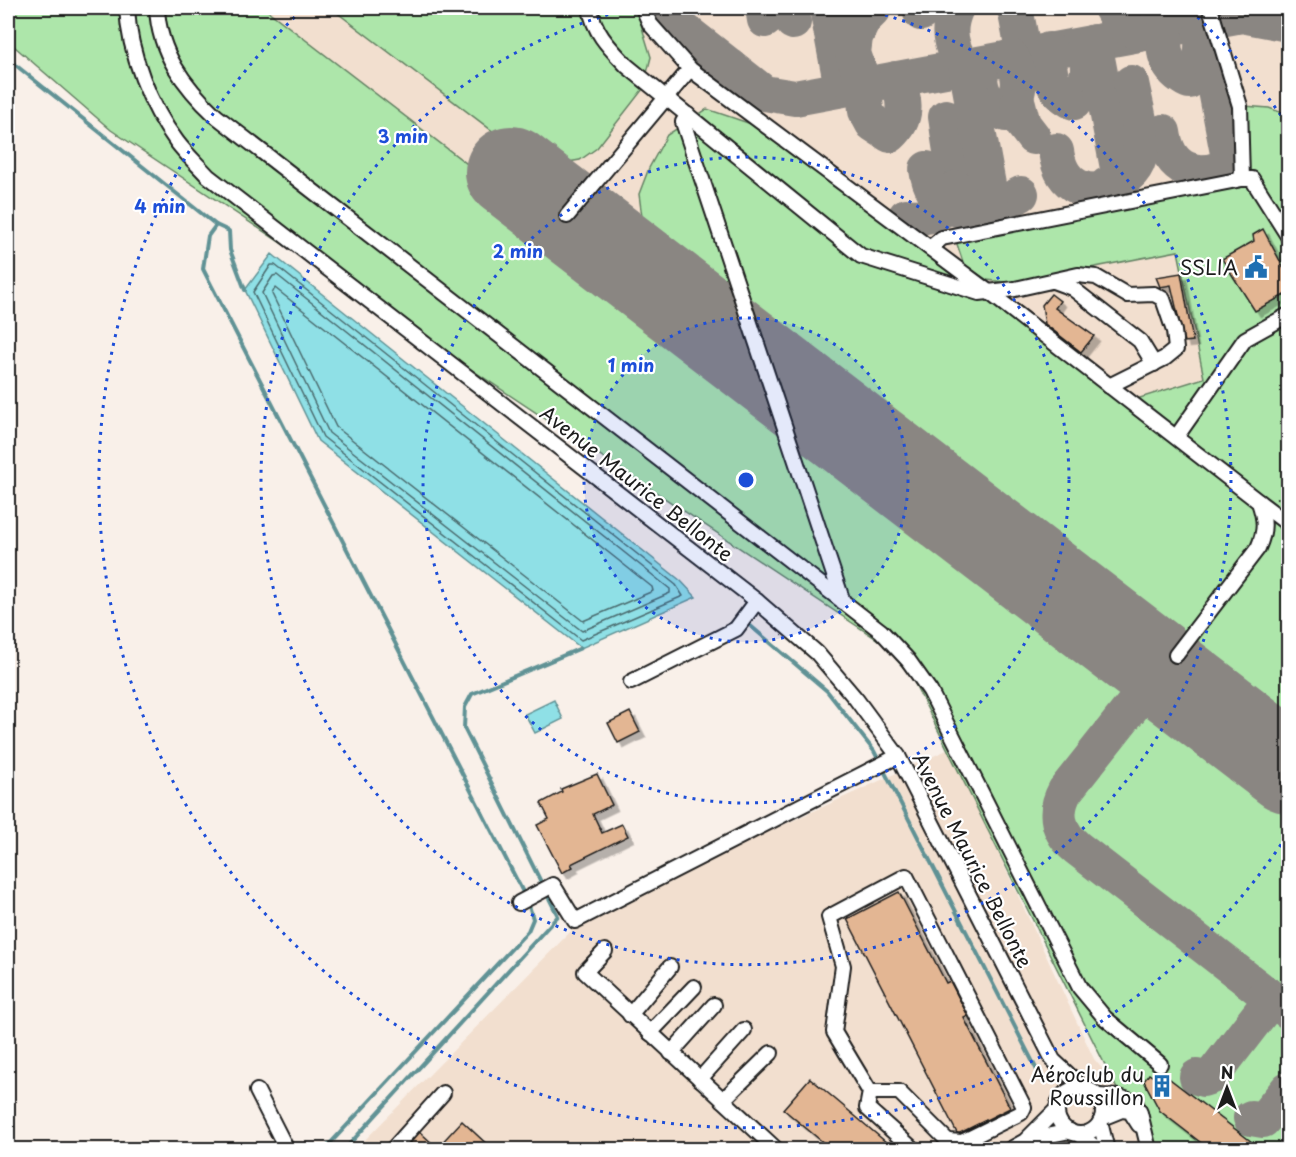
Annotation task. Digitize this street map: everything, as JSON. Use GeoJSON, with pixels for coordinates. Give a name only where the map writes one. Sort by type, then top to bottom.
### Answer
{"type":"FeatureCollection","features":[{"type":"Feature","properties":{"kind":"street","name":"Avenue Maurice Bellonte"},"geometry":{"type":"LineString","coordinates":[[128,8],[136,55],[153,101],[176,141],[208,176],[757,601],[818,653],[894,758],[1053,1060],[1083,1088]]}},
{"type":"Feature","properties":{"kind":"street"},"geometry":{"type":"LineString","coordinates":[[157,8],[163,43],[172,65],[191,93],[216,116],[880,631],[908,660],[930,691],[1080,988],[1105,1018],[1161,1064]]}},
{"type":"Feature","properties":{"kind":"street"},"geometry":{"type":"LineString","coordinates":[[590,8],[596,30],[627,66],[861,256],[979,293],[990,293],[1078,275],[1096,277],[1127,295],[1154,294],[1163,299],[1174,332],[1176,349],[1154,364],[1109,387]]}},
{"type":"Feature","properties":{"kind":"street"},"geometry":{"type":"LineString","coordinates":[[643,8],[650,24],[690,69],[990,293],[1288,524]]}},
{"type":"Feature","properties":{"kind":"street"},"geometry":{"type":"LineString","coordinates":[[1210,8],[1240,106],[1242,179]]}},
{"type":"Feature","properties":{"kind":"street"},"geometry":{"type":"LineString","coordinates":[[567,216],[690,69]]}},
{"type":"Feature","properties":{"kind":"street"},"geometry":{"type":"LineString","coordinates":[[688,115],[682,122],[843,602]]}},
{"type":"Feature","properties":{"kind":"street"},"geometry":{"type":"LineString","coordinates":[[930,248],[942,238],[1242,179],[1252,179],[1288,236]]}},
{"type":"Feature","properties":{"kind":"street"},"geometry":{"type":"LineString","coordinates":[[1053,281],[1072,288],[1140,341],[1154,364]]}},
{"type":"Feature","properties":{"kind":"street"},"geometry":{"type":"LineString","coordinates":[[1177,436],[1245,339],[1288,315]]}},
{"type":"Feature","properties":{"kind":"street"},"geometry":{"type":"LineString","coordinates":[[1176,655],[1258,548],[1265,532],[1265,519],[1260,502]]}},
{"type":"Feature","properties":{"kind":"street"},"geometry":{"type":"LineString","coordinates":[[631,682],[737,627],[757,601]]}},
{"type":"Feature","properties":{"kind":"street"},"geometry":{"type":"LineString","coordinates":[[519,903],[553,885],[575,921],[894,758]]}},
{"type":"Feature","properties":{"kind":"street"},"geometry":{"type":"LineString","coordinates":[[870,1092],[899,1092],[948,1141],[962,1142],[1021,1113],[1024,1107],[906,876],[829,917],[843,966],[834,1032],[849,1053],[870,1092],[867,1108],[914,1149]]}},
{"type":"Feature","properties":{"kind":"street"},"geometry":{"type":"LineString","coordinates":[[605,951],[585,972],[777,1149]]}},
{"type":"Feature","properties":{"kind":"street"},"geometry":{"type":"LineString","coordinates":[[630,1015],[670,967]]}},
{"type":"Feature","properties":{"kind":"street"},"geometry":{"type":"LineString","coordinates":[[650,1033],[694,987]]}},
{"type":"Feature","properties":{"kind":"street"},"geometry":{"type":"LineString","coordinates":[[671,1053],[714,1005]]}},
{"type":"Feature","properties":{"kind":"street"},"geometry":{"type":"LineString","coordinates":[[700,1079],[744,1030]]}},
{"type":"Feature","properties":{"kind":"street"},"geometry":{"type":"LineString","coordinates":[[723,1100],[771,1053]]}},
{"type":"Feature","properties":{"kind":"street","name":"Avenue Maurice Bellonte"},"geometry":{"type":"LineString","coordinates":[[1053,1060],[1058,1104]]}},
{"type":"Feature","properties":{"kind":"street"},"geometry":{"type":"LineString","coordinates":[[1025,1141],[1070,1090],[1083,1088],[1098,1096],[1119,1097],[1134,1102],[1140,1113],[1149,1149]]}},
{"type":"Feature","properties":{"kind":"street"},"geometry":{"type":"LineString","coordinates":[[257,1090],[287,1149]]}},
{"type":"Feature","properties":{"kind":"street"},"geometry":{"type":"LineString","coordinates":[[392,1149],[443,1094]]}},
{"type":"Feature","properties":{"kind":"street"},"geometry":{"type":"LineString","coordinates":[[1098,1096],[1102,1103],[1101,1120],[1107,1149]]}},
{"type":"Feature","properties":{"kind":"street"},"geometry":{"type":"LineString","coordinates":[[1058,1104],[1060,1122],[1099,1149]]}},
{"type":"Feature","properties":{"kind":"street"},"geometry":{"type":"LineString","coordinates":[[1009,1149],[1025,1141],[1091,1131],[1101,1120],[1122,1110],[1130,1111],[1143,1132]]}},
{"type":"Feature","properties":{"kind":"shaded area"},"geometry":{"type":"Polygon","coordinates":[[[150,8],[1288,8],[1288,1149],[962,775],[1094,1059],[1172,1149],[356,1149],[587,915],[949,749],[912,678],[884,644],[150,8]]]}},
{"type":"Feature","properties":{"kind":"green space"},"geometry":{"type":"Polygon","coordinates":[[[8,8],[264,8],[1116,662],[1125,676],[1125,694],[1057,783],[1050,810],[1053,826],[1067,850],[1288,1022],[1288,1149],[1147,1149],[912,678],[884,644],[111,130],[8,41],[8,8]]]}},
{"type":"Feature","properties":{"kind":"green space"},"geometry":{"type":"Polygon","coordinates":[[[331,8],[636,8],[651,57],[643,89],[597,148],[580,160],[562,163],[543,161],[520,152],[331,8]]]}},
{"type":"Feature","properties":{"kind":"green space"},"geometry":{"type":"Polygon","coordinates":[[[1244,106],[1269,108],[1288,115],[1288,742],[728,314],[729,311],[670,261],[649,232],[642,217],[639,194],[649,168],[667,135],[707,109],[763,128],[1124,403],[1204,378],[1178,251],[1013,283],[987,280],[964,265],[956,241],[1244,185],[1244,106]]]}},
{"type":"Feature","properties":{"kind":"green space"},"geometry":{"type":"Polygon","coordinates":[[[1158,701],[1170,703],[1288,794],[1288,996],[1074,831],[1069,807],[1075,792],[1140,707],[1158,701]]]}},
{"type":"Feature","properties":{"kind":"water"},"geometry":{"type":"Polygon","coordinates":[[[272,254],[681,581],[696,597],[581,648],[318,441],[245,290],[272,254]]]}},
{"type":"Feature","properties":{"kind":"water"},"geometry":{"type":"Polygon","coordinates":[[[554,700],[563,719],[535,733],[525,714],[554,700]]]}},
{"type":"Feature","properties":{"kind":"building","name":"SSLIA"},"geometry":{"type":"Polygon","coordinates":[[[1263,229],[1288,276],[1288,293],[1255,311],[1222,259],[1254,241],[1253,235],[1263,229]]]}},
{"type":"Feature","properties":{"kind":"building"},"geometry":{"type":"Polygon","coordinates":[[[1181,273],[1193,341],[1184,342],[1171,285],[1160,287],[1156,277],[1181,273]]]}},
{"type":"Feature","properties":{"kind":"building"},"geometry":{"type":"Polygon","coordinates":[[[1051,294],[1060,301],[1055,308],[1094,336],[1081,352],[1045,324],[1042,305],[1051,294]]]}},
{"type":"Feature","properties":{"kind":"building"},"geometry":{"type":"Polygon","coordinates":[[[630,712],[640,732],[618,743],[608,723],[630,712]]]}},
{"type":"Feature","properties":{"kind":"building"},"geometry":{"type":"Polygon","coordinates":[[[597,774],[612,805],[593,814],[602,833],[622,824],[628,836],[571,864],[573,867],[562,873],[537,825],[549,819],[541,803],[562,792],[561,789],[597,774]]]}},
{"type":"Feature","properties":{"kind":"building"},"geometry":{"type":"Polygon","coordinates":[[[899,892],[946,983],[950,981],[968,1016],[964,1018],[1010,1108],[960,1133],[957,1133],[847,919],[899,892]]]}},
{"type":"Feature","properties":{"kind":"building"},"geometry":{"type":"Polygon","coordinates":[[[1156,1072],[1162,1073],[1261,1149],[1209,1149],[1160,1111],[1144,1081],[1149,1074],[1152,1076],[1156,1072]]]}},
{"type":"Feature","properties":{"kind":"building"},"geometry":{"type":"Polygon","coordinates":[[[810,1078],[887,1143],[881,1149],[831,1149],[783,1109],[810,1078]]]}},
{"type":"Feature","properties":{"kind":"building"},"geometry":{"type":"Polygon","coordinates":[[[462,1121],[492,1149],[405,1149],[420,1132],[437,1148],[462,1121]]]}},
{"type":"Feature","properties":{"kind":"waterway"},"geometry":{"type":"LineString","coordinates":[[8,59],[216,225],[208,236],[203,269],[525,896]]}},
{"type":"Feature","properties":{"kind":"waterway"},"geometry":{"type":"LineString","coordinates":[[216,225],[229,231],[230,250],[245,290]]}},
{"type":"Feature","properties":{"kind":"waterway"},"geometry":{"type":"LineString","coordinates":[[746,622],[827,691],[874,751],[1042,1080]]}},
{"type":"Feature","properties":{"kind":"waterway"},"geometry":{"type":"LineString","coordinates":[[344,1150],[558,916],[464,728],[465,707],[472,694],[581,648]]}},
{"type":"Feature","properties":{"kind":"waterway"},"geometry":{"type":"LineString","coordinates":[[324,1150],[528,931],[533,919],[528,902]]}},
{"type":"Feature","properties":{"kind":"taxiway"},"geometry":{"type":"LineString","coordinates":[[671,8],[679,26],[764,93],[795,98],[1242,15],[1288,24]]}},
{"type":"Feature","properties":{"kind":"taxiway"},"geometry":{"type":"LineString","coordinates":[[763,8],[765,20]]}},
{"type":"Feature","properties":{"kind":"taxiway"},"geometry":{"type":"LineString","coordinates":[[790,8],[793,22]]}},
{"type":"Feature","properties":{"kind":"taxiway"},"geometry":{"type":"LineString","coordinates":[[827,8],[840,77]]}},
{"type":"Feature","properties":{"kind":"taxiway"},"geometry":{"type":"LineString","coordinates":[[920,8],[921,13]]}},
{"type":"Feature","properties":{"kind":"taxiway"},"geometry":{"type":"LineString","coordinates":[[956,8],[950,31],[952,45],[963,66]]}},
{"type":"Feature","properties":{"kind":"taxiway"},"geometry":{"type":"LineString","coordinates":[[1015,8],[1024,55]]}},
{"type":"Feature","properties":{"kind":"taxiway"},"geometry":{"type":"LineString","coordinates":[[1111,8],[1123,24],[1140,33]]}},
{"type":"Feature","properties":{"kind":"taxiway"},"geometry":{"type":"LineString","coordinates":[[873,10],[863,20],[855,37],[853,53],[864,85],[866,111],[873,124],[890,135],[900,122],[904,108],[896,79]]}},
{"type":"Feature","properties":{"kind":"taxiway"},"geometry":{"type":"LineString","coordinates":[[1163,132],[1171,156],[1186,169],[1207,172],[1230,164],[1203,22]]}},
{"type":"Feature","properties":{"kind":"taxiway"},"geometry":{"type":"LineString","coordinates":[[1165,29],[1164,46],[1167,60],[1175,72],[1189,81],[1200,61],[1202,39]]}},
{"type":"Feature","properties":{"kind":"taxiway"},"geometry":{"type":"LineString","coordinates":[[1056,151],[1064,174],[1078,187],[1098,190],[1121,184],[1094,42]]}},
{"type":"Feature","properties":{"kind":"taxiway"},"geometry":{"type":"LineString","coordinates":[[1049,50],[1052,81],[1060,93],[1074,102],[1087,77],[1088,63],[1083,50]]}},
{"type":"Feature","properties":{"kind":"taxiway"},"geometry":{"type":"LineString","coordinates":[[980,70],[985,96],[993,106],[1006,114],[1015,100],[1019,86],[1019,79],[1011,57]]}},
{"type":"Feature","properties":{"kind":"taxiway"},"geometry":{"type":"LineString","coordinates":[[927,169],[934,191],[949,206],[969,210],[991,201],[966,66]]}},
{"type":"Feature","properties":{"kind":"taxiway"},"geometry":{"type":"LineString","coordinates":[[1107,185],[1123,179],[1134,169],[1139,157],[1140,128],[1131,83]]}},
{"type":"Feature","properties":{"kind":"taxiway"},"geometry":{"type":"LineString","coordinates":[[1018,104],[1023,124],[1033,137]]}},
{"type":"Feature","properties":{"kind":"taxiway"},"geometry":{"type":"LineString","coordinates":[[946,117],[955,169],[967,192],[977,199],[990,202],[1006,201],[1021,194]]}},
{"type":"Feature","properties":{"kind":"taxiway"},"geometry":{"type":"LineString","coordinates":[[906,216],[931,215],[944,209],[957,188]]}},
{"type":"Feature","properties":{"kind":"taxiway"},"geometry":{"type":"LineString","coordinates":[[1128,644],[1137,657],[1144,675],[1139,696]]}},
{"type":"Feature","properties":{"kind":"taxiway"},"geometry":{"type":"LineString","coordinates":[[1193,694],[1166,682],[1149,685],[1065,791],[1059,807],[1059,822],[1065,835],[1077,848],[1288,1011]]}},
{"type":"Feature","properties":{"kind":"taxiway"},"geometry":{"type":"LineString","coordinates":[[1197,1077],[1203,1079],[1212,1076],[1266,1006],[1266,994]]}},
{"type":"Feature","properties":{"kind":"taxiway"},"geometry":{"type":"LineString","coordinates":[[1251,1118],[1263,1120],[1288,1089]]}},
{"type":"Feature","properties":{"kind":"runway"},"geometry":{"type":"LineString","coordinates":[[511,172],[1288,767]]}},
{"type":"Feature","properties":{"kind":"place","name":"SSLIA"},"geometry":{"type":"Point","coordinates":[1256,267]}},
{"type":"Feature","properties":{"kind":"place","name":"Aéroclub du Roussillon"},"geometry":{"type":"Point","coordinates":[1162,1086]}}]}
